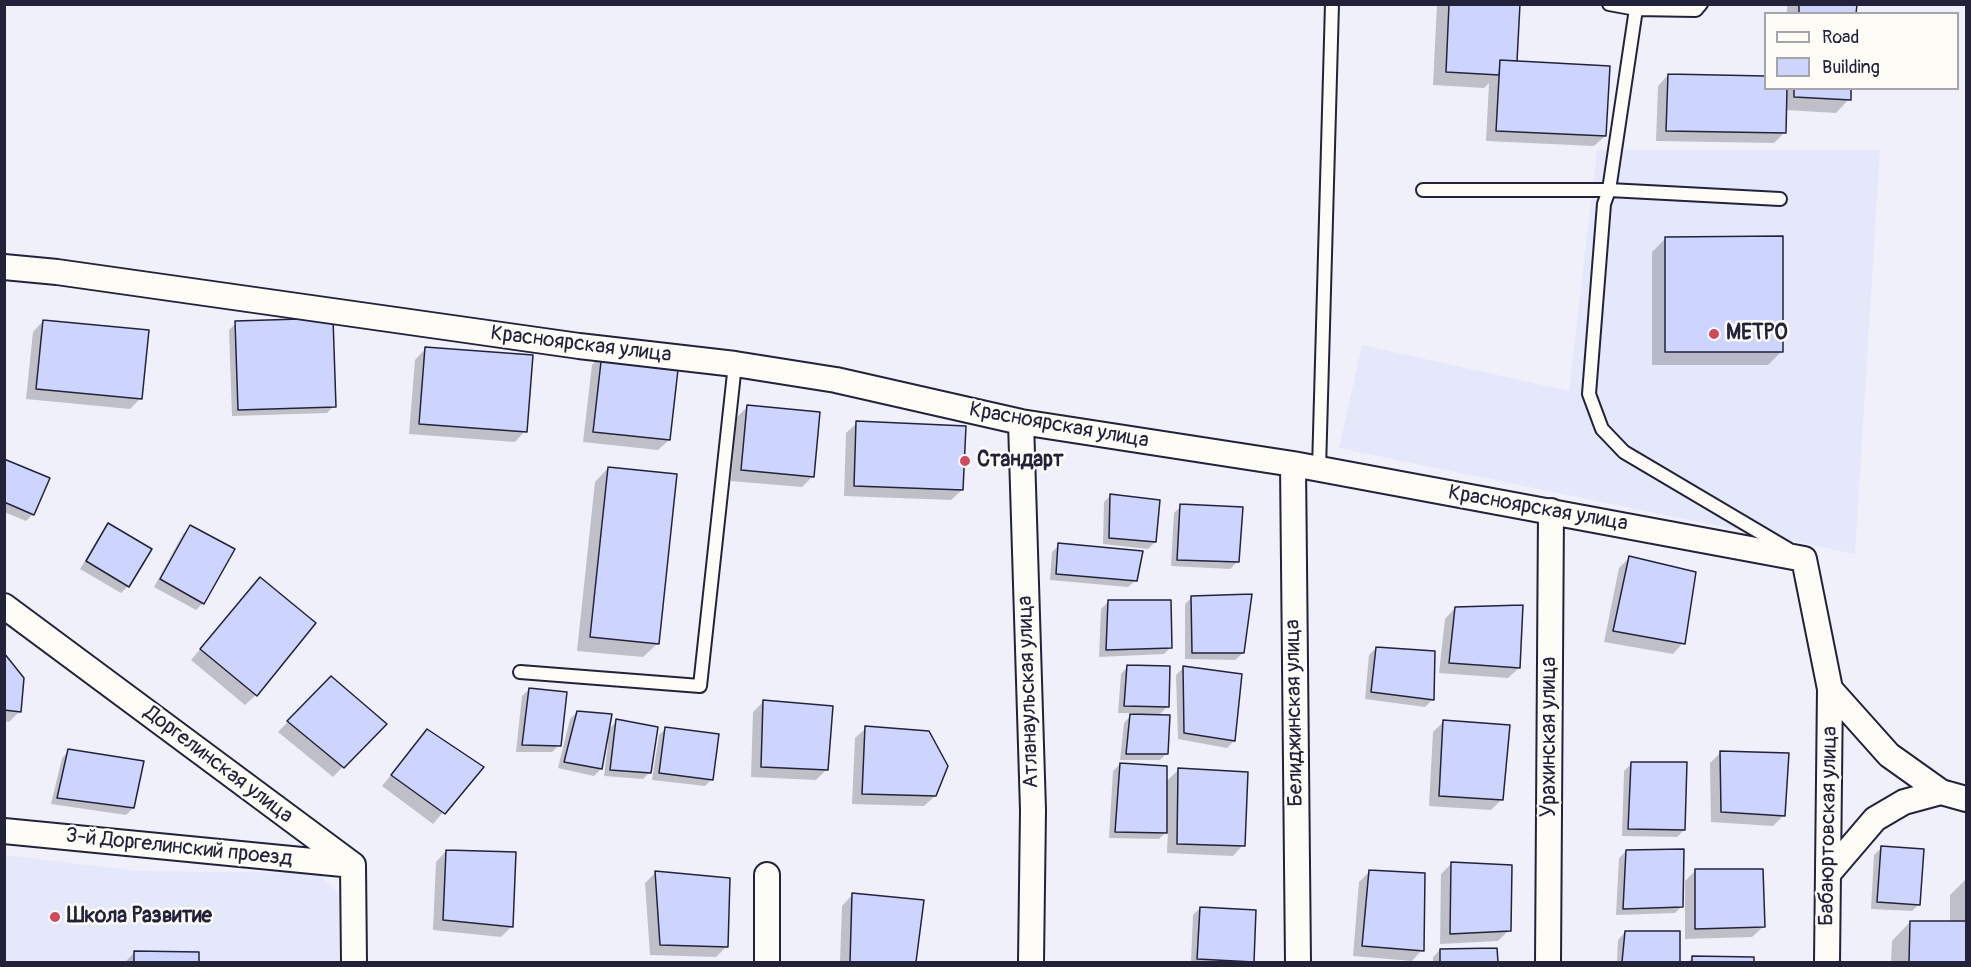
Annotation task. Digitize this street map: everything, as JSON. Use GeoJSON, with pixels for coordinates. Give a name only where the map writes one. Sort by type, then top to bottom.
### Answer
{"type":"FeatureCollection","features":[{"type":"Feature","properties":{"kind":"street","name":"Красноярская улица"},"geometry":{"type":"LineString","coordinates":[[4,267],[57,272],[579,346],[735,364],[836,380],[1022,422],[1293,464],[1804,559]]}},
{"type":"Feature","properties":{"kind":"street","name":"Атланаульская улица"},"geometry":{"type":"LineString","coordinates":[[1022,422],[1033,810],[1031,963]]}},
{"type":"Feature","properties":{"kind":"street","name":"Белиджинская улица"},"geometry":{"type":"LineString","coordinates":[[1293,464],[1298,963]]}},
{"type":"Feature","properties":{"kind":"street","name":"Урахинская улица"},"geometry":{"type":"LineString","coordinates":[[1548,963],[1551,511]]}},
{"type":"Feature","properties":{"kind":"street"},"geometry":{"type":"LineString","coordinates":[[1804,559],[1830,689],[1889,754],[1941,792],[1966,799]]}},
{"type":"Feature","properties":{"kind":"street","name":"Доргелинская улица"},"geometry":{"type":"LineString","coordinates":[[4,606],[353,866]]}},
{"type":"Feature","properties":{"kind":"street","name":"Бабаюртовская улица"},"geometry":{"type":"LineString","coordinates":[[1827,963],[1830,689]]}},
{"type":"Feature","properties":{"kind":"street"},"geometry":{"type":"LineString","coordinates":[[1828,874],[1875,819],[1904,802],[1941,792]]}},
{"type":"Feature","properties":{"kind":"street","name":"3-й Доргелинский проезд"},"geometry":{"type":"LineString","coordinates":[[4,831],[353,866]]}},
{"type":"Feature","properties":{"kind":"street"},"geometry":{"type":"LineString","coordinates":[[353,866],[354,963]]}},
{"type":"Feature","properties":{"kind":"street"},"geometry":{"type":"LineString","coordinates":[[767,875],[767,963]]}},
{"type":"Feature","properties":{"kind":"lane"},"geometry":{"type":"LineString","coordinates":[[1318,469],[1332,4]]}},
{"type":"Feature","properties":{"kind":"lane"},"geometry":{"type":"LineString","coordinates":[[1609,4],[1636,9],[1696,10],[1701,4]]}},
{"type":"Feature","properties":{"kind":"lane"},"geometry":{"type":"LineString","coordinates":[[1636,9],[1605,204],[1589,394],[1602,429],[1624,452],[1804,559]]}},
{"type":"Feature","properties":{"kind":"lane"},"geometry":{"type":"LineString","coordinates":[[1423,190],[1609,190],[1780,199]]}},
{"type":"Feature","properties":{"kind":"lane"},"geometry":{"type":"LineString","coordinates":[[520,672],[700,686],[735,364]]}},
{"type":"Feature","properties":{"kind":"shaded area"},"geometry":{"type":"Polygon","coordinates":[[[1597,150],[1880,150],[1855,554],[1339,448],[1362,345],[1569,391],[1597,150]]]}},
{"type":"Feature","properties":{"kind":"shaded area"},"geometry":{"type":"Polygon","coordinates":[[[4,855],[137,871],[318,873],[343,898],[344,962],[5,962],[4,855]]]}},
{"type":"Feature","properties":{"kind":"building"},"geometry":{"type":"Polygon","coordinates":[[[1449,4],[1520,4],[1517,61],[1500,60],[1499,75],[1446,72],[1449,4]]]}},
{"type":"Feature","properties":{"kind":"building"},"geometry":{"type":"Polygon","coordinates":[[[1799,4],[1857,4],[1856,12],[1799,12],[1799,4]]]}},
{"type":"Feature","properties":{"kind":"building"},"geometry":{"type":"Polygon","coordinates":[[[1500,60],[1610,66],[1606,136],[1496,131],[1500,60]]]}},
{"type":"Feature","properties":{"kind":"building"},"geometry":{"type":"Polygon","coordinates":[[[1668,74],[1764,76],[1764,90],[1787,90],[1786,133],[1666,131],[1668,74]]]}},
{"type":"Feature","properties":{"kind":"building"},"geometry":{"type":"Polygon","coordinates":[[[1794,90],[1851,90],[1851,100],[1794,97],[1794,90]]]}},
{"type":"Feature","properties":{"kind":"building"},"geometry":{"type":"Polygon","coordinates":[[[1783,236],[1783,352],[1665,352],[1665,237],[1783,236]]]}},
{"type":"Feature","properties":{"kind":"building"},"geometry":{"type":"Polygon","coordinates":[[[333,318],[336,407],[238,410],[235,321],[333,318]]]}},
{"type":"Feature","properties":{"kind":"building"},"geometry":{"type":"Polygon","coordinates":[[[43,320],[149,330],[142,399],[36,389],[43,320]]]}},
{"type":"Feature","properties":{"kind":"building"},"geometry":{"type":"Polygon","coordinates":[[[425,347],[533,355],[527,432],[419,424],[425,347]]]}},
{"type":"Feature","properties":{"kind":"building"},"geometry":{"type":"Polygon","coordinates":[[[602,353],[679,361],[670,440],[593,432],[602,353]]]}},
{"type":"Feature","properties":{"kind":"building"},"geometry":{"type":"Polygon","coordinates":[[[747,405],[820,412],[814,477],[741,470],[747,405]]]}},
{"type":"Feature","properties":{"kind":"building"},"geometry":{"type":"Polygon","coordinates":[[[856,421],[966,426],[963,490],[854,486],[856,421]]]}},
{"type":"Feature","properties":{"kind":"building"},"geometry":{"type":"Polygon","coordinates":[[[4,459],[50,478],[34,515],[4,502],[4,459]]]}},
{"type":"Feature","properties":{"kind":"building"},"geometry":{"type":"Polygon","coordinates":[[[608,467],[677,474],[659,644],[590,637],[608,467]]]}},
{"type":"Feature","properties":{"kind":"building"},"geometry":{"type":"Polygon","coordinates":[[[1110,494],[1160,500],[1156,542],[1109,538],[1110,494]]]}},
{"type":"Feature","properties":{"kind":"building"},"geometry":{"type":"Polygon","coordinates":[[[1180,504],[1243,507],[1239,562],[1177,560],[1180,504]]]}},
{"type":"Feature","properties":{"kind":"building"},"geometry":{"type":"Polygon","coordinates":[[[108,523],[152,549],[129,587],[86,561],[108,523]]]}},
{"type":"Feature","properties":{"kind":"building"},"geometry":{"type":"Polygon","coordinates":[[[190,525],[235,549],[204,604],[160,579],[190,525]]]}},
{"type":"Feature","properties":{"kind":"building"},"geometry":{"type":"Polygon","coordinates":[[[1058,543],[1143,551],[1137,581],[1056,574],[1058,543]]]}},
{"type":"Feature","properties":{"kind":"building"},"geometry":{"type":"Polygon","coordinates":[[[1629,556],[1696,572],[1685,644],[1613,631],[1629,556]]]}},
{"type":"Feature","properties":{"kind":"building"},"geometry":{"type":"Polygon","coordinates":[[[260,577],[316,623],[257,696],[200,649],[260,577]]]}},
{"type":"Feature","properties":{"kind":"building"},"geometry":{"type":"Polygon","coordinates":[[[1252,594],[1244,653],[1192,653],[1191,596],[1252,594]]]}},
{"type":"Feature","properties":{"kind":"building"},"geometry":{"type":"Polygon","coordinates":[[[1108,600],[1171,600],[1172,648],[1106,650],[1108,600]]]}},
{"type":"Feature","properties":{"kind":"building"},"geometry":{"type":"Polygon","coordinates":[[[1523,605],[1520,668],[1449,663],[1455,607],[1523,605]]]}},
{"type":"Feature","properties":{"kind":"building"},"geometry":{"type":"Polygon","coordinates":[[[1376,647],[1435,651],[1434,700],[1371,692],[1376,647]]]}},
{"type":"Feature","properties":{"kind":"building"},"geometry":{"type":"Polygon","coordinates":[[[4,653],[24,678],[21,712],[4,710],[4,653]]]}},
{"type":"Feature","properties":{"kind":"building"},"geometry":{"type":"Polygon","coordinates":[[[1127,665],[1170,666],[1169,707],[1124,706],[1127,665]]]}},
{"type":"Feature","properties":{"kind":"building"},"geometry":{"type":"Polygon","coordinates":[[[1183,666],[1242,674],[1235,741],[1184,733],[1183,666]]]}},
{"type":"Feature","properties":{"kind":"building"},"geometry":{"type":"Polygon","coordinates":[[[331,676],[387,724],[344,768],[287,721],[331,676]]]}},
{"type":"Feature","properties":{"kind":"building"},"geometry":{"type":"Polygon","coordinates":[[[529,688],[567,692],[561,746],[522,745],[529,688]]]}},
{"type":"Feature","properties":{"kind":"building"},"geometry":{"type":"Polygon","coordinates":[[[763,700],[833,706],[828,770],[761,767],[763,700]]]}},
{"type":"Feature","properties":{"kind":"building"},"geometry":{"type":"Polygon","coordinates":[[[577,711],[612,714],[602,769],[564,762],[577,711]]]}},
{"type":"Feature","properties":{"kind":"building"},"geometry":{"type":"Polygon","coordinates":[[[1130,714],[1170,715],[1168,754],[1126,754],[1130,714]]]}},
{"type":"Feature","properties":{"kind":"building"},"geometry":{"type":"Polygon","coordinates":[[[616,719],[658,727],[651,773],[610,770],[616,719]]]}},
{"type":"Feature","properties":{"kind":"building"},"geometry":{"type":"Polygon","coordinates":[[[1443,720],[1510,725],[1503,800],[1439,796],[1443,720]]]}},
{"type":"Feature","properties":{"kind":"building"},"geometry":{"type":"Polygon","coordinates":[[[865,726],[929,731],[948,766],[936,796],[862,794],[865,726]]]}},
{"type":"Feature","properties":{"kind":"building"},"geometry":{"type":"Polygon","coordinates":[[[665,727],[719,734],[713,780],[659,773],[665,727]]]}},
{"type":"Feature","properties":{"kind":"building"},"geometry":{"type":"Polygon","coordinates":[[[427,729],[484,767],[445,814],[391,775],[427,729]]]}},
{"type":"Feature","properties":{"kind":"building"},"geometry":{"type":"Polygon","coordinates":[[[68,749],[144,761],[134,808],[57,798],[68,749]]]}},
{"type":"Feature","properties":{"kind":"building"},"geometry":{"type":"Polygon","coordinates":[[[1720,751],[1789,753],[1785,816],[1721,812],[1720,751]]]}},
{"type":"Feature","properties":{"kind":"building"},"geometry":{"type":"Polygon","coordinates":[[[1631,762],[1687,762],[1685,830],[1628,829],[1631,762]]]}},
{"type":"Feature","properties":{"kind":"building"},"geometry":{"type":"Polygon","coordinates":[[[1120,763],[1167,766],[1167,833],[1115,832],[1120,763]]]}},
{"type":"Feature","properties":{"kind":"building"},"geometry":{"type":"Polygon","coordinates":[[[1178,768],[1248,772],[1245,846],[1177,844],[1178,768]]]}},
{"type":"Feature","properties":{"kind":"building"},"geometry":{"type":"Polygon","coordinates":[[[1881,846],[1924,849],[1920,905],[1877,902],[1881,846]]]}},
{"type":"Feature","properties":{"kind":"building"},"geometry":{"type":"Polygon","coordinates":[[[1684,849],[1683,907],[1623,909],[1626,850],[1684,849]]]}},
{"type":"Feature","properties":{"kind":"building"},"geometry":{"type":"Polygon","coordinates":[[[446,850],[516,852],[513,927],[443,920],[446,850]]]}},
{"type":"Feature","properties":{"kind":"building"},"geometry":{"type":"Polygon","coordinates":[[[1451,862],[1512,865],[1511,931],[1450,934],[1451,862]]]}},
{"type":"Feature","properties":{"kind":"building"},"geometry":{"type":"Polygon","coordinates":[[[1695,869],[1763,869],[1765,927],[1695,929],[1695,869]]]}},
{"type":"Feature","properties":{"kind":"building"},"geometry":{"type":"Polygon","coordinates":[[[1369,870],[1425,873],[1424,951],[1362,946],[1369,870]]]}},
{"type":"Feature","properties":{"kind":"building"},"geometry":{"type":"Polygon","coordinates":[[[655,871],[730,878],[728,947],[660,945],[655,871]]]}},
{"type":"Feature","properties":{"kind":"building"},"geometry":{"type":"Polygon","coordinates":[[[852,893],[924,900],[916,962],[850,962],[852,893]]]}},
{"type":"Feature","properties":{"kind":"building"},"geometry":{"type":"Polygon","coordinates":[[[1200,907],[1256,910],[1254,962],[1197,959],[1200,907]]]}},
{"type":"Feature","properties":{"kind":"building"},"geometry":{"type":"Polygon","coordinates":[[[1910,921],[1966,921],[1966,962],[1909,962],[1910,921]]]}},
{"type":"Feature","properties":{"kind":"building"},"geometry":{"type":"Polygon","coordinates":[[[1625,931],[1680,931],[1680,962],[1622,962],[1625,931]]]}},
{"type":"Feature","properties":{"kind":"building"},"geometry":{"type":"Polygon","coordinates":[[[1497,948],[1498,962],[1440,962],[1440,949],[1497,948]]]}},
{"type":"Feature","properties":{"kind":"building"},"geometry":{"type":"Polygon","coordinates":[[[134,951],[199,952],[199,962],[134,962],[134,951]]]}},
{"type":"Feature","properties":{"kind":"building"},"geometry":{"type":"Polygon","coordinates":[[[1692,956],[1754,957],[1754,962],[1692,962],[1692,956]]]}},
{"type":"Feature","properties":{"kind":"place","name":"МЕТРО"},"geometry":{"type":"Point","coordinates":[1714,334]}},
{"type":"Feature","properties":{"kind":"place","name":"Стандарт"},"geometry":{"type":"Point","coordinates":[965,461]}},
{"type":"Feature","properties":{"kind":"place","name":"Школа Развитие"},"geometry":{"type":"Point","coordinates":[55,917]}}]}
